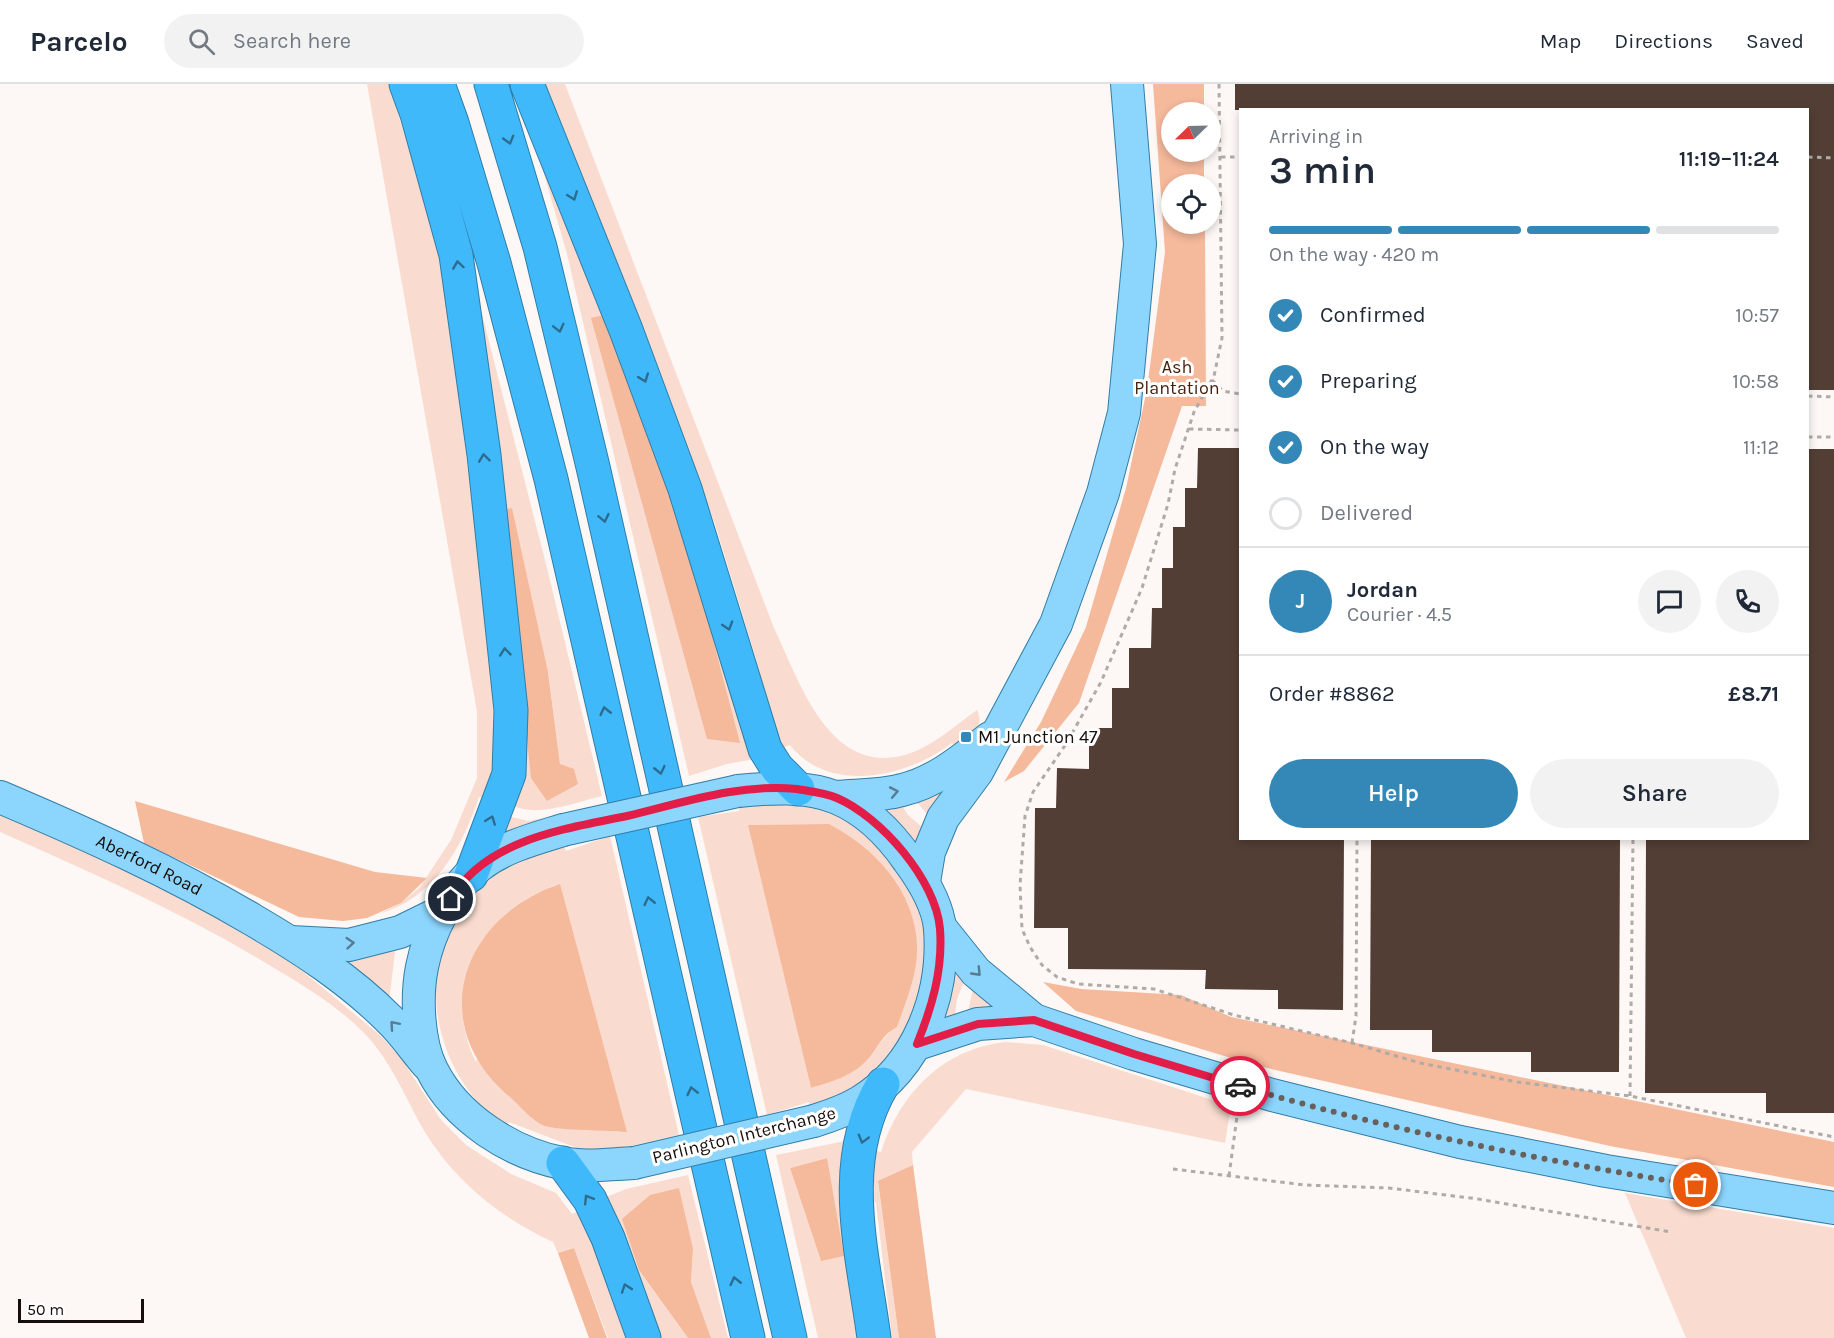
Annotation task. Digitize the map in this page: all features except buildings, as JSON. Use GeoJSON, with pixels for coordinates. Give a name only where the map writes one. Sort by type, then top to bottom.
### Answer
{"type":"FeatureCollection","features":[{"type":"Feature","properties":{"kind":"highway"},"geometry":{"type":"LineString","coordinates":[[406,84],[456,255],[484,455],[511,710],[509,774],[471,875]]}},
{"type":"Feature","properties":{"kind":"highway"},"geometry":{"type":"LineString","coordinates":[[438,84],[453,123],[494,263],[551,479],[748,1338]]}},
{"type":"Feature","properties":{"kind":"highway"},"geometry":{"type":"LineString","coordinates":[[491,84],[540,247],[590,456],[790,1338]]}},
{"type":"Feature","properties":{"kind":"highway"},"geometry":{"type":"LineString","coordinates":[[527,84],[626,330],[685,489],[765,749],[777,768],[798,789]]}},
{"type":"Feature","properties":{"kind":"highway"},"geometry":{"type":"LineString","coordinates":[[874,1338],[857,1228],[857,1160],[875,1098],[883,1084]]}},
{"type":"Feature","properties":{"kind":"highway"},"geometry":{"type":"LineString","coordinates":[[563,1163],[590,1200],[608,1238],[644,1338]]}},
{"type":"Feature","properties":{"kind":"main road"},"geometry":{"type":"LineString","coordinates":[[924,882],[929,852],[937,829],[977,772],[1056,624],[1103,493],[1124,412],[1140,244],[1127,84]]}},
{"type":"Feature","properties":{"kind":"main road"},"geometry":{"type":"LineString","coordinates":[[836,797],[886,794],[924,783],[998,732]]}},
{"type":"Feature","properties":{"kind":"main road","name":"Parlington Interchange"},"geometry":{"type":"LineString","coordinates":[[768,788],[798,789],[836,797],[862,813],[894,840],[924,882],[940,927],[939,967],[932,1006],[917,1044],[902,1066],[883,1084],[862,1101],[838,1113],[814,1121],[634,1163],[584,1166],[535,1156],[494,1136],[455,1104],[432,1070],[420,1021],[419,985],[426,946],[458,888],[480,865],[522,842],[563,830],[738,791],[768,788]]}},
{"type":"Feature","properties":{"kind":"main road","name":"Aberford Road"},"geometry":{"type":"LineString","coordinates":[[0,797],[111,844],[192,884],[291,942],[350,984],[386,1016],[432,1070]]}},
{"type":"Feature","properties":{"kind":"main road","name":"Aberford Road"},"geometry":{"type":"LineString","coordinates":[[291,942],[349,945],[399,932],[445,910]]}},
{"type":"Feature","properties":{"kind":"main road"},"geometry":{"type":"LineString","coordinates":[[940,927],[976,972],[998,993],[1034,1020],[1134,1054],[1240,1086],[1460,1142],[1606,1171],[1834,1208]]}},
{"type":"Feature","properties":{"kind":"main road"},"geometry":{"type":"LineString","coordinates":[[917,1044],[978,1024],[1034,1020]]}},
{"type":"Feature","properties":{"kind":"path"},"geometry":{"type":"LineString","coordinates":[[1220,84],[1220,102]]}},
{"type":"Feature","properties":{"kind":"path"},"geometry":{"type":"LineString","coordinates":[[1239,157],[1221,157],[1222,338],[1212,380],[1194,412],[1142,588],[1118,646],[1085,711],[1033,792],[1025,816],[1020,885],[1022,928],[1030,947],[1042,965],[1057,977],[1078,984],[1154,989],[1234,1015],[1352,1043],[1420,1063],[1517,1082],[1630,1096],[1834,1137]]}},
{"type":"Feature","properties":{"kind":"path"},"geometry":{"type":"LineString","coordinates":[[1809,157],[1834,158]]}},
{"type":"Feature","properties":{"kind":"path"},"geometry":{"type":"LineString","coordinates":[[1212,380],[1222,391],[1239,394]]}},
{"type":"Feature","properties":{"kind":"path"},"geometry":{"type":"LineString","coordinates":[[1809,396],[1834,397]]}},
{"type":"Feature","properties":{"kind":"path"},"geometry":{"type":"LineString","coordinates":[[1189,429],[1239,430]]}},
{"type":"Feature","properties":{"kind":"path"},"geometry":{"type":"LineString","coordinates":[[1809,437],[1834,437]]}},
{"type":"Feature","properties":{"kind":"path"},"geometry":{"type":"LineString","coordinates":[[1352,1043],[1356,1016],[1357,840]]}},
{"type":"Feature","properties":{"kind":"path"},"geometry":{"type":"LineString","coordinates":[[1630,1096],[1632,840]]}},
{"type":"Feature","properties":{"kind":"path"},"geometry":{"type":"LineString","coordinates":[[1229,1176],[1240,1086]]}},
{"type":"Feature","properties":{"kind":"path"},"geometry":{"type":"LineString","coordinates":[[1173,1169],[1305,1185],[1389,1188],[1478,1199],[1671,1232]]}},
{"type":"Feature","properties":{"kind":"shaded area"},"geometry":{"type":"Polygon","coordinates":[[[367,84],[389,84],[432,226],[447,297],[497,710],[491,799],[479,797],[464,835],[443,869],[430,883],[415,896],[398,906],[379,914],[401,903],[420,887],[451,840],[477,778],[477,712],[367,84]]]}},
{"type":"Feature","properties":{"kind":"shaded area"},"geometry":{"type":"Polygon","coordinates":[[[541,84],[565,84],[774,628],[807,699],[839,740],[859,753],[883,758],[920,749],[977,710],[979,722],[976,732],[960,750],[952,743],[914,765],[892,772],[847,775],[826,771],[806,761],[790,745],[778,749],[768,720],[756,659],[715,524],[633,307],[541,84]]]}},
{"type":"Feature","properties":{"kind":"shaded area"},"geometry":{"type":"Polygon","coordinates":[[[533,136],[607,314],[592,318],[708,621],[647,419],[760,758],[727,764],[689,776],[567,254],[533,136]]]}},
{"type":"Feature","properties":{"kind":"shaded area"},"geometry":{"type":"Polygon","coordinates":[[[451,193],[548,572],[602,796],[544,810],[521,809],[511,805],[451,193]],[[548,671],[523,678],[560,764],[548,671]]]}},
{"type":"Feature","properties":{"kind":"shaded area"},"geometry":{"type":"Polygon","coordinates":[[[948,781],[933,821],[914,799],[948,781]]]}},
{"type":"Feature","properties":{"kind":"shaded area"},"geometry":{"type":"Polygon","coordinates":[[[779,801],[819,808],[844,818],[887,851],[921,908],[929,962],[906,1038],[860,1087],[811,1109],[809,1102],[767,1115],[698,817],[739,811],[739,804],[779,801]],[[829,824],[749,825],[811,1088],[842,1077],[869,1058],[885,1037],[897,1027],[910,990],[829,824]]]}},
{"type":"Feature","properties":{"kind":"shaded area"},"geometry":{"type":"Polygon","coordinates":[[[901,804],[908,815],[928,832],[922,851],[880,807],[901,804]]]}},
{"type":"Feature","properties":{"kind":"shaded area"},"geometry":{"type":"Polygon","coordinates":[[[0,815],[62,840],[190,903],[288,959],[381,1036],[403,1061],[441,1120],[466,1145],[511,1174],[556,1193],[572,1214],[583,1210],[626,1338],[608,1338],[574,1248],[558,1253],[553,1242],[514,1221],[462,1180],[434,1146],[381,1053],[341,1012],[293,980],[204,928],[137,894],[0,832],[0,815]]]}},
{"type":"Feature","properties":{"kind":"shaded area"},"geometry":{"type":"Polygon","coordinates":[[[557,815],[558,819],[501,840],[507,816],[529,821],[557,815]]]}},
{"type":"Feature","properties":{"kind":"shaded area"},"geometry":{"type":"Polygon","coordinates":[[[610,836],[679,1135],[631,1146],[631,1149],[578,1153],[577,1148],[509,1122],[504,1127],[477,1101],[456,1071],[443,1038],[436,1004],[438,970],[447,936],[465,905],[492,877],[508,866],[562,844],[566,851],[610,836]],[[560,884],[533,896],[509,912],[490,931],[475,954],[466,978],[462,1005],[466,1033],[476,1062],[560,884]]]}},
{"type":"Feature","properties":{"kind":"shaded area"},"geometry":{"type":"Polygon","coordinates":[[[396,944],[389,1002],[310,947],[396,944]]]}},
{"type":"Feature","properties":{"kind":"shaded area"},"geometry":{"type":"Polygon","coordinates":[[[954,968],[966,977],[957,999],[954,1023],[941,1024],[949,1002],[954,968]]]}},
{"type":"Feature","properties":{"kind":"shaded area"},"geometry":{"type":"Polygon","coordinates":[[[974,984],[1002,1006],[966,1020],[974,984]]]}},
{"type":"Feature","properties":{"kind":"shaded area"},"geometry":{"type":"Polygon","coordinates":[[[1005,1042],[1043,1045],[1231,1106],[1225,1143],[966,1089],[912,1152],[913,1165],[878,1182],[899,1338],[892,1338],[876,1203],[869,1198],[872,1150],[881,1152],[889,1131],[912,1093],[944,1064],[983,1046],[1005,1042]]]}},
{"type":"Feature","properties":{"kind":"shaded area"},"geometry":{"type":"Polygon","coordinates":[[[850,1140],[868,1338],[818,1338],[776,1155],[850,1140]],[[826,1158],[790,1168],[821,1261],[826,1158]]]}},
{"type":"Feature","properties":{"kind":"shaded area"},"geometry":{"type":"Polygon","coordinates":[[[688,1175],[728,1338],[711,1338],[691,1282],[693,1249],[639,1270],[688,1338],[650,1338],[599,1200],[626,1189],[688,1175]]]}},
{"type":"Feature","properties":{"kind":"shaded area"},"geometry":{"type":"Polygon","coordinates":[[[1625,1193],[1834,1228],[1834,1338],[1686,1338],[1625,1193]]]}},
{"type":"Feature","properties":{"kind":"green space","name":"Ash Plantation"},"geometry":{"type":"Polygon","coordinates":[[[1153,84],[1204,84],[1204,102],[1161,102],[1161,162],[1204,162],[1204,174],[1161,174],[1161,196],[1153,84]]]}},
{"type":"Feature","properties":{"kind":"green space","name":"Ash Plantation"},"geometry":{"type":"Polygon","coordinates":[[[1164,234],[1205,234],[1206,406],[1182,406],[1079,703],[1024,771],[1004,782],[1041,722],[1086,627],[1126,488],[1147,389],[1165,252],[1164,234]]]}},
{"type":"Feature","properties":{"kind":"green space"},"geometry":{"type":"Polygon","coordinates":[[[607,314],[647,418],[708,621],[740,743],[707,739],[591,318],[607,314]]]}},
{"type":"Feature","properties":{"kind":"green space"},"geometry":{"type":"Polygon","coordinates":[[[512,508],[548,672],[560,764],[574,769],[578,784],[547,801],[531,778],[504,510],[512,508]]]}},
{"type":"Feature","properties":{"kind":"green space"},"geometry":{"type":"Polygon","coordinates":[[[135,801],[375,872],[427,878],[401,903],[367,918],[343,921],[299,917],[144,843],[135,801]]]}},
{"type":"Feature","properties":{"kind":"green space"},"geometry":{"type":"Polygon","coordinates":[[[829,824],[862,845],[889,873],[909,907],[915,926],[917,956],[911,987],[897,1027],[884,1037],[863,1064],[849,1074],[811,1088],[748,825],[829,824]]]}},
{"type":"Feature","properties":{"kind":"green space"},"geometry":{"type":"Polygon","coordinates":[[[560,884],[627,1132],[562,1129],[540,1124],[483,1069],[468,1038],[462,1007],[466,976],[478,947],[498,921],[526,900],[560,884]]]}},
{"type":"Feature","properties":{"kind":"green space"},"geometry":{"type":"Polygon","coordinates":[[[1043,982],[1081,989],[1181,995],[1231,1017],[1834,1142],[1834,1187],[1610,1146],[1254,1065],[1076,1011],[1043,982]]]}},
{"type":"Feature","properties":{"kind":"green space"},"geometry":{"type":"Polygon","coordinates":[[[827,1158],[844,1256],[821,1261],[790,1168],[827,1158]]]}},
{"type":"Feature","properties":{"kind":"green space"},"geometry":{"type":"Polygon","coordinates":[[[913,1165],[936,1338],[899,1338],[878,1181],[913,1165]]]}},
{"type":"Feature","properties":{"kind":"green space"},"geometry":{"type":"Polygon","coordinates":[[[679,1188],[693,1249],[691,1282],[711,1338],[688,1338],[639,1270],[622,1219],[650,1195],[679,1188]]]}},
{"type":"Feature","properties":{"kind":"green space"},"geometry":{"type":"Polygon","coordinates":[[[574,1248],[607,1338],[589,1338],[558,1253],[574,1248]]]}},
{"type":"Feature","properties":{"kind":"way so far"},"geometry":{"type":"LineString","coordinates":[[1240,1086],[1460,1142],[1606,1171],[1696,1185]]}},
{"type":"Feature","properties":{"kind":"place","name":"M1 Junction 47"},"geometry":{"type":"Point","coordinates":[966,737]}},
{"type":"Feature","properties":{"kind":"route"},"geometry":{"type":"LineString","coordinates":[[451,899],[458,888],[480,865],[522,842],[563,830],[738,791],[768,788],[798,789],[836,797],[862,813],[894,840],[924,882],[933,905],[940,927],[939,967],[932,1006],[917,1044],[978,1024],[1034,1020],[1134,1054],[1240,1086]]}}]}
